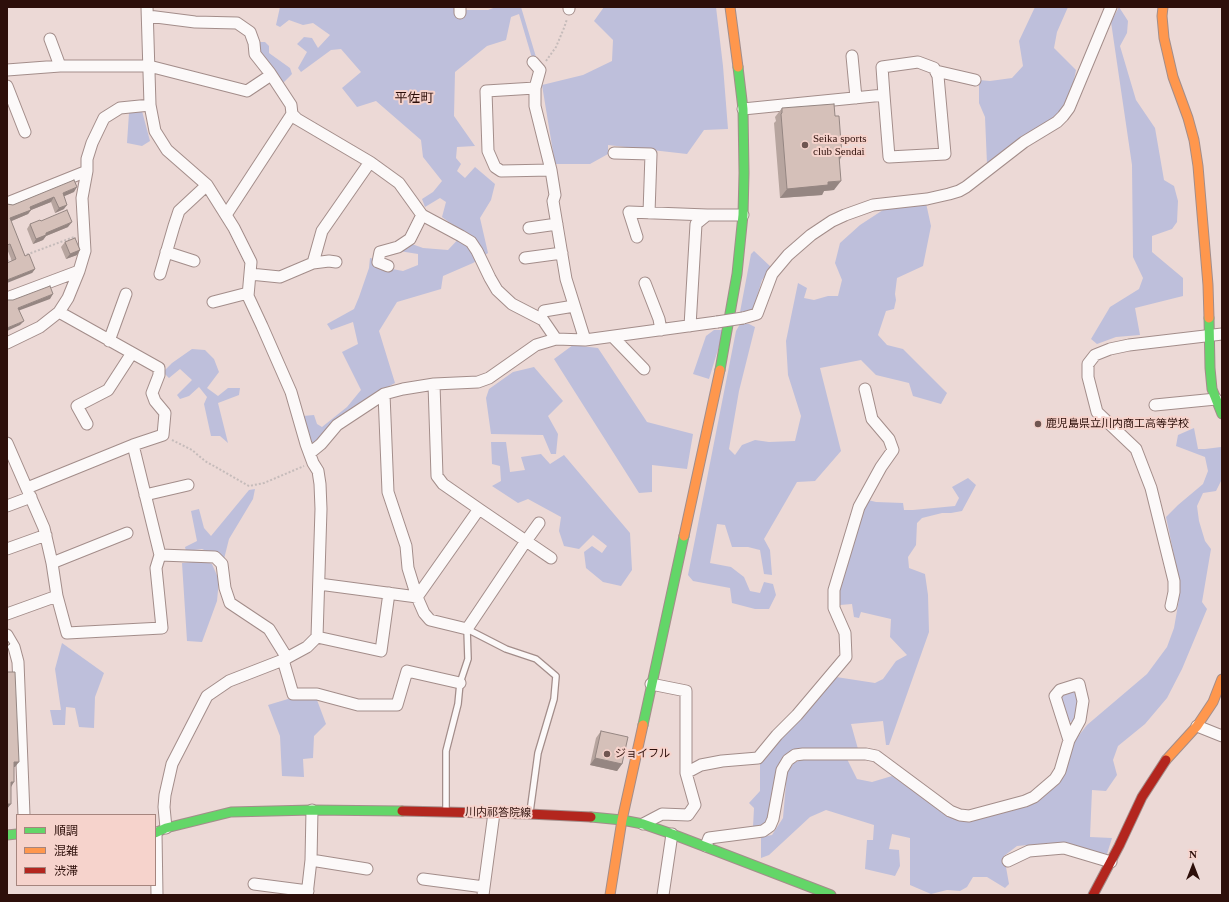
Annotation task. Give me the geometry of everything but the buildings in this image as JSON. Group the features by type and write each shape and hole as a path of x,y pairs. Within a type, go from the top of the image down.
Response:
{"street":[{"path":"610,895 622,820 724,353 737,274 743,215 743,109 730,7"},
{"path":"312,458 321,444 337,425 384,394 434,384 478,382 489,378 536,345 556,339 586,340 613,337 743,318 757,314 772,274 788,255 811,235 845,215 873,205 928,199 959,191 1024,142 1057,122 1069,108 1111,7"},
{"path":"1163,7 1162,16 1164,38 1174,77 1194,140 1198,166 1208,285 1212,390 1222,414"},
{"path":"166,828 164,795 172,764 206,696 229,681 285,659 307,647 317,637 320,584 321,509 318,470 306,444 291,392 248,296 251,262 234,228 207,185 167,150 155,131 150,104 147,11 196,22 237,23 250,32 254,43 255,54 291,105 292,114 297,119 370,162 399,183 422,215 471,242 497,290 512,304 543,320 556,339"},
{"path":"50,39 60,66"},
{"path":"852,56 856,98"},
{"path":"918,62 934,68 938,76 945,154 889,157 884,95 882,67 918,62"},
{"path":"7,70 60,66 149,66 247,91 271,75"},
{"path":"537,66 534,88 535,106 551,170 555,195 553,201 566,279 586,340"},
{"path":"936,71 975,80"},
{"path":"7,86 25,132"},
{"path":"534,88 486,91 488,151 495,167 501,171 551,170"},
{"path":"743,109 884,95"},
{"path":"7,343 40,326 59,312 68,298 85,252 82,198 87,171 87,159 92,143 104,118 120,108 150,104"},
{"path":"226,215 292,114"},
{"path":"614,153 651,154 649,213"},
{"path":"313,263 322,231 370,162"},
{"path":"7,202 87,171"},
{"path":"160,274 179,211 207,185"},
{"path":"637,237 629,212 743,215"},
{"path":"388,266 378,262 380,252 398,247 410,238 422,215"},
{"path":"690,326 696,224 707,215"},
{"path":"529,228 557,224"},
{"path":"166,252 194,261"},
{"path":"525,258 562,253"},
{"path":"250,274 280,277 313,263 329,261 336,262"},
{"path":"7,298 79,271"},
{"path":"645,283 661,330"},
{"path":"213,302 248,292"},
{"path":"109,341 126,294"},
{"path":"544,311 574,306"},
{"path":"7,506 29,493 133,445 163,435 165,413 155,401 152,393 159,375 159,368 59,312"},
{"path":"1170,606 1174,592 1174,581 1151,488 1136,450 1097,412 1088,377 1088,364 1095,355 1110,349 1129,345 1222,334"},
{"path":"613,337 644,369"},
{"path":"88,424 77,406 108,390 132,353"},
{"path":"434,384 437,476 443,484 551,558"},
{"path":"686,773 701,765 722,761 758,758 846,657 845,633 834,608 834,590 859,507 881,467 893,450 889,440 872,420 865,389"},
{"path":"384,394 388,492 406,546 408,568 416,597 424,613 430,620 467,629 539,523"},
{"path":"1155,405 1216,399"},
{"path":"7,443 46,535 57,596 67,633 162,628 156,568 160,554 133,445"},
{"path":"145,495 188,485"},
{"path":"416,597 479,509"},
{"path":"52,563 127,533"},
{"path":"7,549 46,535"},
{"path":"160,554 215,557 222,564 225,588 230,603 268,629 285,659 293,694 317,694 358,705 397,705 407,671 460,683"},
{"path":"320,584 416,597"},
{"path":"317,637 381,651 389,593"},
{"path":"7,614 57,596"},
{"path":"7,635 14,647 19,670 24,814"},
{"path":"1093,895 1111,862 1142,797 1168,757 1197,726 1213,702 1222,679"},
{"path":"643,824 662,814 688,815 695,805 686,773 686,691 651,684"},
{"path":"1197,726 1222,736"},
{"path":"706,846 709,838 763,831 770,826 773,820 782,770 788,760 795,755 866,754 876,756 950,811 960,815 969,816 1025,801 1034,797 1055,779 1060,771 1069,740"},
{"path":"254,884 308,893 311,860 312,810"},
{"name":"川内祁答院線","path":"156,833 166,828 231,812 312,810 446,812 578,816 622,820 643,824 706,846 808,891 831,895"},
{"path":"423,879 484,891 494,813"},
{"path":"663,895 672,834"},
{"path":"1008,861 1029,851 1064,848 1111,862"},
{"path":"311,860 367,869"},
{"path":"156,864 157,895"}],"lane":[{"path":"446,812 446,751 458,704 460,683 468,659 467,629 506,648 536,659 556,676 554,699 538,753 529,814"}],"path":[{"path":"537,66 556,47 564,28 569,8"},
{"path":"21,256 84,233"},
{"path":"7,261 14,259"},
{"path":"163,435 192,450 205,461 249,486 264,483 312,458"}],"shaded area":[{"path":"280,7 455,7 456,10 488,10 496,7 521,7 536,57 532,58 519,14 511,17 506,40 487,46 455,72 454,116 475,146 457,147 456,158 461,164 457,171 465,178 475,167 495,184 491,200 480,218 488,253 473,263 443,276 441,289 397,302 379,331 395,383 372,395 335,422 311,446 303,416 314,415 317,424 322,427 347,407 361,390 342,352 358,344 353,322 331,330 327,324 354,309 369,268 370,258 375,259 376,266 403,271 418,265 418,254 399,251 409,243 423,248 448,250 464,233 442,217 446,202 440,198 425,207 422,199 433,192 442,181 423,157 421,140 376,101 357,107 342,88 361,72 341,49 331,50 301,72 298,68 307,52 297,44 304,37 312,38 318,48 330,35 313,23 303,25 289,20 280,27 276,25"},
{"path":"604,7 716,7 728,129 704,130 687,154 608,145 608,154 590,164 555,164 542,85 583,75 612,61 613,40 594,21"},
{"path":"1035,7 1068,7 1057,32 1054,48 1076,70 1071,95 1061,112 987,164 985,117 979,103 979,80 990,81 1012,78 1023,66 1019,41"},
{"path":"1119,7 1128,21 1127,33 1120,46 1136,100 1155,128 1164,180 1174,186 1178,201 1177,222 1172,229 1152,236 1152,252 1183,278 1183,296 1135,308 1140,335 1116,337 1097,344 1091,339 1110,307 1139,289 1143,278 1133,257 1132,165 1111,22"},
{"path":"259,42 265,42 269,46 269,53 290,68 292,74 282,84 259,53"},
{"path":"142,111 150,141 142,146 127,143 129,113"},
{"path":"926,203 931,226 923,266 897,278 894,309 886,311 878,335 887,345 903,349 947,393 941,404 913,396 909,383 876,375 861,360 820,368 841,451 815,481 797,482 764,539 770,550 772,575 764,574 760,550 748,547 732,547 725,525 717,524 710,563 731,567 744,577 750,591 760,593 764,582 773,584 776,595 769,609 755,609 732,603 730,588 693,581 688,575 736,331 740,324 749,324 755,327 739,391 729,449 735,455 742,445 755,440 769,442 795,441 801,416 788,375 786,341 798,283 807,288 804,298 814,300 828,296 838,296 842,280 835,263 840,243 860,225 883,210"},
{"path":"754,251 772,268 762,280 753,310 740,312 751,254"},
{"path":"714,330 724,330 709,379 693,374 706,336"},
{"path":"573,345 598,348 647,422 693,434 687,469 652,465 652,492 639,493 554,359"},
{"path":"192,349 205,350 214,359 219,372 207,388 218,396 228,388 240,388 239,395 218,403 228,443 220,436 211,436 204,404 207,397 199,387 189,396 180,399 177,395 192,380 180,369 169,378 163,372 172,363"},
{"path":"534,367 563,401 548,416 558,434 556,454 551,454 543,435 491,434 486,398 489,389 513,372"},
{"path":"1194,428 1198,449 1221,447 1222,450 1222,479 1216,491 1203,493 1197,506 1199,521 1205,541 1211,549 1202,602 1207,609 1182,669 1167,698 1145,724 1118,746 1113,760 1117,775 1106,791 1092,790 1090,837 1112,838 1107,854 1084,851 1064,844 1017,846 1004,856 1009,884 1005,888 987,877 973,877 967,887 960,891 947,890 931,894 910,885 910,838 892,834 889,849 899,850 900,866 895,876 865,869 867,840 873,840 874,825 826,810 810,817 769,855 761,858 761,837 772,835 783,818 787,772 794,763 803,759 847,759 857,779 872,782 892,776 949,816 1028,805 1047,794 1063,776 1073,743 1087,725 1147,674 1167,647 1174,628 1179,599 1179,580 1166,517 1203,484 1208,471 1205,457 1176,446 1178,435"},
{"path":"491,442 506,442 510,472 525,470 521,457 541,454 550,464 564,455 630,533 632,570 621,586 603,582 586,568 584,552 592,546 602,553 607,546 593,535 579,549 564,546 559,531 561,517 528,499 518,503 492,486 501,481 500,466 492,464"},
{"path":"968,478 976,485 962,511 942,513 922,518 917,523 916,545 908,557 909,568 925,574 928,595 929,632 889,745 886,745 883,721 851,724 858,749 804,748 793,751 771,801 767,822 761,827 753,827 754,808 749,803 760,791 760,764 780,737 836,677 875,683 883,679 896,661 907,655 890,637 891,619 861,612 859,618 854,617 852,604 840,605 839,594 843,577 861,513 868,500 876,502 903,503 904,510 955,506 959,498 952,487"},
{"path":"255,489 253,499 229,539 224,559 202,549 186,551 185,547 197,541 191,511 199,509 204,528 211,536 249,490"},
{"path":"204,561 212,564 219,580 217,601 202,642 187,641 182,563"},
{"path":"62,643 104,673 95,697 94,728 79,727 75,708 66,707 65,725 53,725 50,710 61,710 55,669"},
{"path":"1074,691 1077,698 1077,715 1072,722 1068,721 1061,698 1062,693"},
{"path":"288,699 317,700 326,724 314,736 313,758 303,759 304,777 282,776 280,736 268,705"}],"traffic: fast":[{"path":"720,370 737,274 743,215 743,109 738,67"},
{"path":"1209,318 1212,389 1222,414"},
{"path":"643,725 684,536"},
{"path":"156,833 166,828 231,812 312,810 402,811"},
{"path":"591,817 643,824 831,895"},
{"path":"7,835 16,834"}],"traffic: slow":[{"path":"730,7 738,67"},
{"path":"1163,7 1162,16 1164,38 1173,77 1188,118 1194,140 1198,166 1208,285 1209,318"},
{"path":"684,536 720,370"},
{"path":"1166,760 1197,726 1213,702 1222,679"},
{"path":"610,895 622,820 643,725"}],"traffic: jam":[{"path":"1093,895 1119,846 1142,797 1166,760"},
{"path":"402,811 591,817"}],"place":[{"name":"Seika sports club Sendai","path":"805,145"},
{"name":"鹿児島県立川内商工高等学校","path":"1038,424"},
{"name":"ジョイフル","path":"607,754"}],"district":[{"name":"平佐町","path":"414,99"}]}
